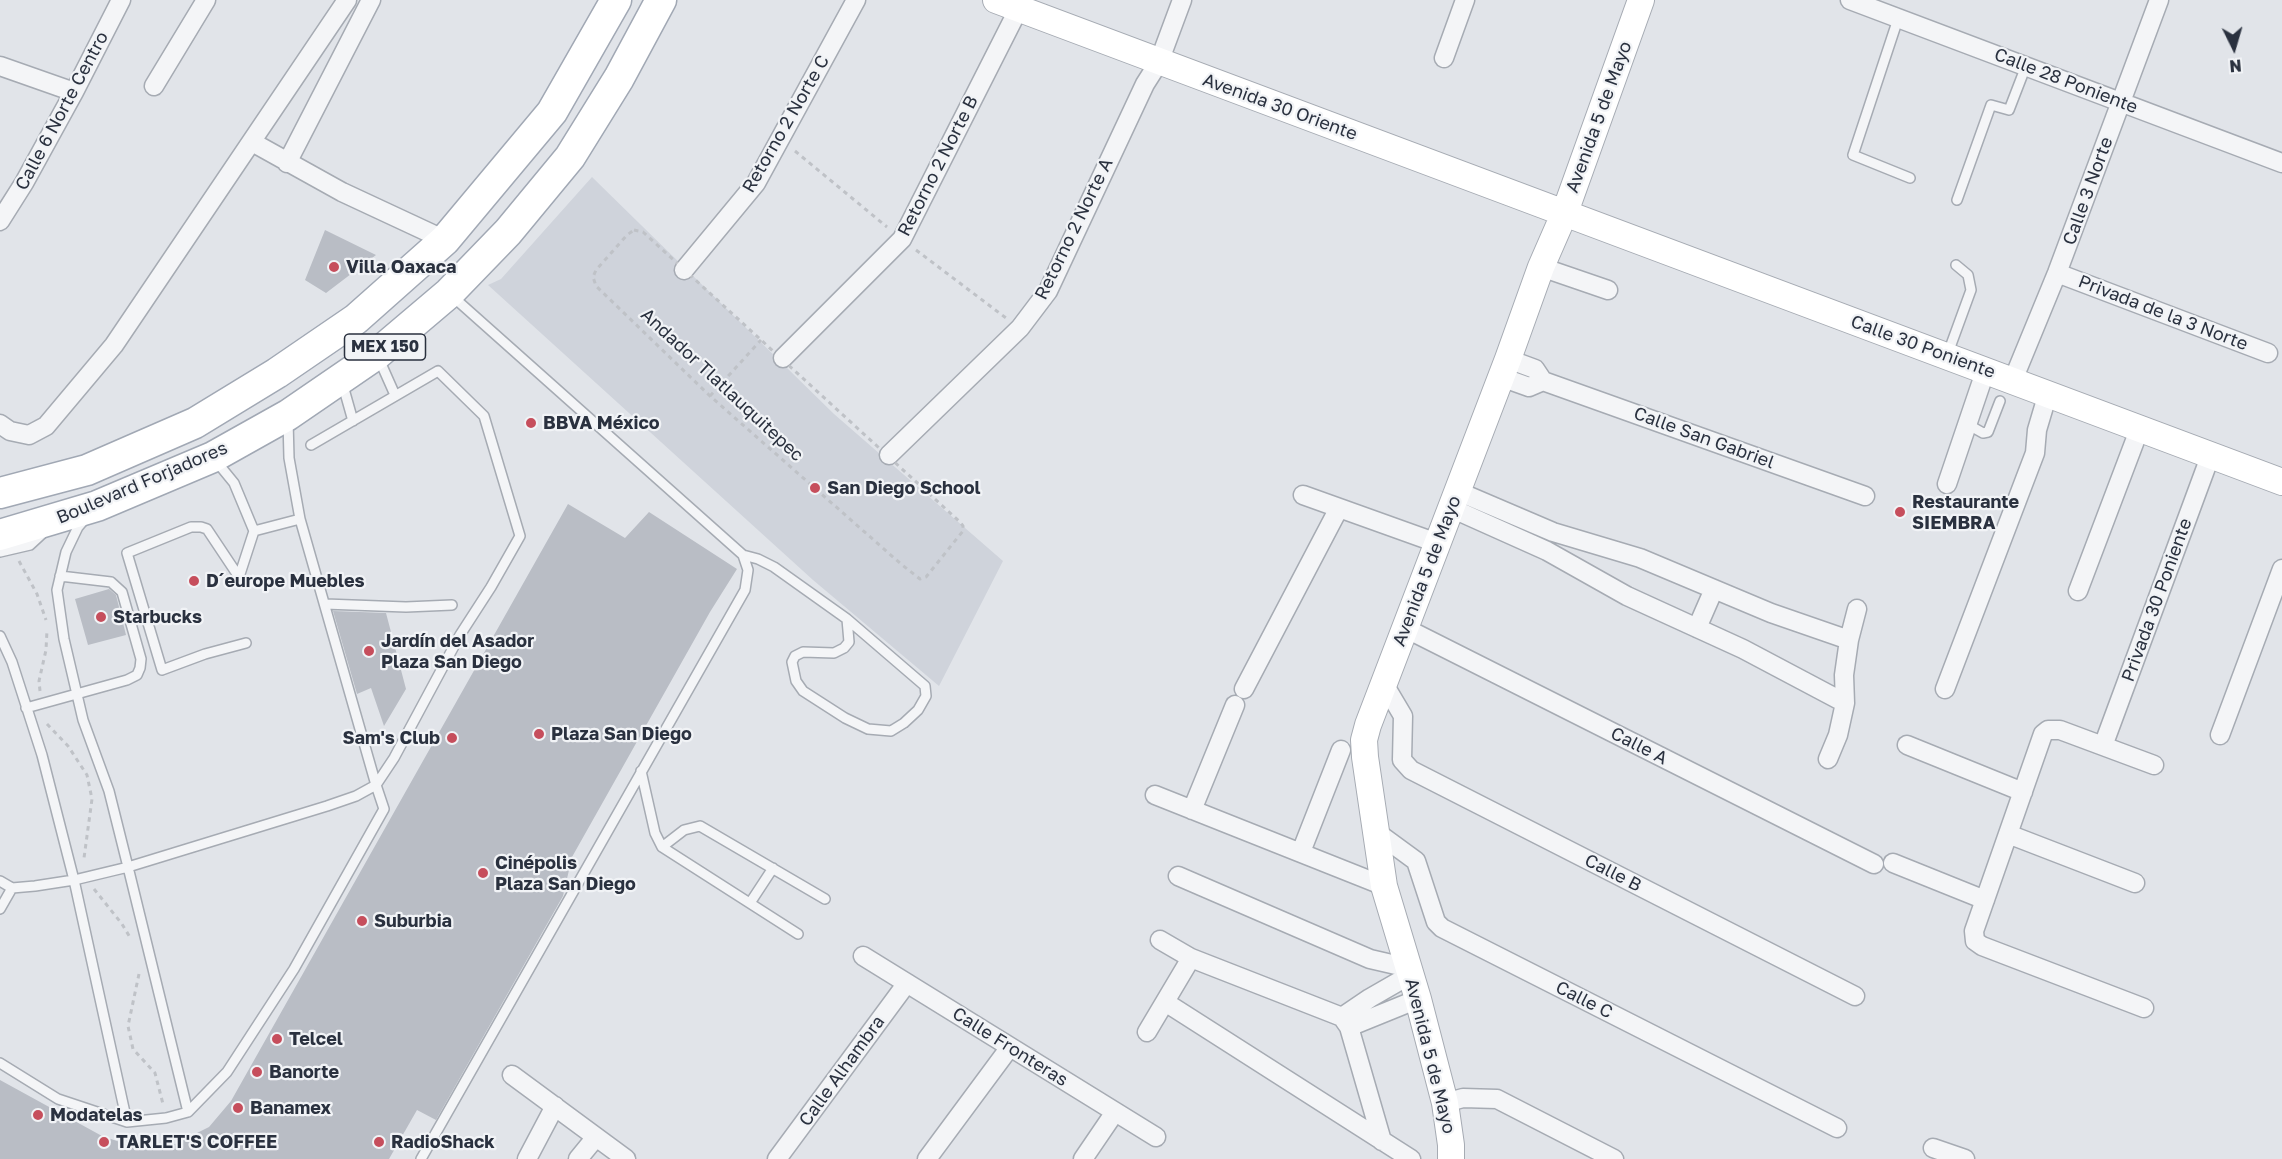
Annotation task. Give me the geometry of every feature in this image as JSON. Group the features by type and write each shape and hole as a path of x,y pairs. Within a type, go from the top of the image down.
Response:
{"main road":[{"name":"Boulevard Forjadores","path":"0,493 87,470 195,423 277,373 356,319 445,240 552,112 616,0"},
{"name":"Boulevard Forjadores","path":"6,542 213,457 288,415 377,354 449,293 508,232 570,157 619,78 661,0"}],"street":[{"name":"Calle 6 Norte Centro","path":"0,221 24,183 74,92 121,0"},
{"path":"154,86 206,0"},
{"path":"0,424 10,431 29,435 46,426 114,345 347,0"},
{"path":"287,163 371,0"},
{"name":"Retorno 2 Norte C","path":"684,270 756,183 856,0"},
{"name":"Retorno 2 Norte A","path":"889,455 1020,328 1048,291 1145,84 1159,62 1182,0"},
{"path":"1444,58 1465,0"},
{"name":"Avenida 5 de Mayo","path":"1451,1159 1452,1145 1445,1103 1418,999 1384,886 1364,740 1541,267 1565,212 1641,0"},
{"name":"Calle 28 Poniente","path":"1850,0 2282,163"},
{"name":"Calle 3 Norte","path":"2006,391 2057,273 2159,0"},
{"name":"Avenida 30 Oriente","path":"1007,4 1565,212"},
{"name":"Retorno 2 Norte B","path":"783,358 902,239 1007,4"},
{"path":"324,34 346,48"},
{"path":"0,66 74,92"},
{"path":"252,142 342,192 445,240"},
{"name":"Calle 30 Poniente","path":"1565,212 1986,369 2006,391 2048,393 2282,482"},
{"path":"1541,267 1608,290"},
{"name":"Privada de la 3 Norte","path":"2057,273 2268,352"},
{"name":"Calle San Gabriel","path":"1504,368 1535,369 1544,381 1865,496"},
{"path":"1947,484 1986,369"},
{"path":"1945,690 2035,453 2037,430 2048,393"},
{"path":"2078,591 2136,438 2144,429"},
{"name":"Privada 30 Poniente","path":"2103,746 2211,454"},
{"path":"1303,495 1437,543"},
{"path":"1454,500 1640,558 1771,613 1849,640"},
{"path":"1454,500 1627,596 1743,650 1845,703"},
{"path":"1192,810 1239,698 1339,508"},
{"path":"2220,735 2282,570"},
{"path":"1697,628 1714,589"},
{"path":"1828,759 1838,735 1845,703 1844,675 1849,640 1857,609"},
{"name":"Calle A","path":"1405,628 1874,864"},
{"name":"Calle B","path":"1384,684 1403,716 1402,760 1411,770 1855,996"},
{"path":"2144,1008 1982,946 1975,941 1974,931 2043,734 2048,730 2060,730 2154,765"},
{"path":"1907,745 2023,792"},
{"path":"1300,852 1341,750"},
{"path":"1155,795 1384,886"},
{"name":"Calle C","path":"1375,831 1416,861 1436,922 1443,928 1837,1128"},
{"path":"2008,834 2135,883"},
{"path":"1893,863 1985,900"},
{"path":"1178,876 1371,959 1410,972"},
{"path":"1160,940 1191,958 1346,1022 1418,999"},
{"name":"Calle Fronteras","path":"863,956 1156,1137"},
{"path":"1147,1032 1191,958"},
{"path":"1346,1022 1370,998 1410,972"},
{"name":"Calle Alhambra","path":"777,1159 907,983"},
{"path":"1165,1002 1411,1159"},
{"path":"1346,1022 1382,1141"},
{"path":"927,1159 1010,1047"},
{"path":"512,1075 626,1159"},
{"path":"1445,1103 1463,1098 1497,1099 1603,1156"},
{"path":"527,1159 555,1106"},
{"path":"1083,1159 1115,1112"},
{"path":"578,1159 596,1137"},
{"path":"1933,1148 1965,1159"}],"lane":[{"path":"1898,18 1853,155 1910,178"},
{"path":"1957,200 1991,105 2009,110 2026,66"},
{"path":"1947,356 1971,290 1968,275 1956,266"},
{"path":"449,293 743,555 774,567 847,619 924,686 926,696 918,710 904,723 891,730 868,729 845,718 803,691 796,681 792,662 795,656 803,652 834,653 844,648 849,642 847,619"},
{"path":"377,354 395,395"},
{"path":"0,881 12,888 74,880 128,867 327,806 356,796 376,785 394,758 460,634 520,536 484,416 438,371 311,445"},
{"path":"341,380 353,421"},
{"path":"1967,424 1983,433 1988,432 2006,391"},
{"path":"0,1063 58,1099 127,1122 166,1118 188,1112 227,1072 294,969 384,809 300,519 289,458 288,415"},
{"path":"213,457 234,483 254,531 239,578 207,529 201,526 191,527 127,553 162,670 246,643"},
{"path":"97,506 78,527 66,552 60,576 57,590 64,639 83,720 109,791 188,1112"},
{"path":"254,531 300,519"},
{"path":"0,552 6,542"},
{"path":"421,1159 745,591 748,570 743,555"},
{"path":"26,708 127,680 137,675 141,659 122,592 111,582 60,576"},
{"path":"325,604 406,607 452,605"},
{"path":"2,640 42,756 74,880 127,1122"},
{"path":"641,771 655,832 662,847 798,934"},
{"path":"662,847 684,830 700,826 825,899"},
{"path":"750,903 773,868"},
{"path":"0,909 12,888"}],"path":[{"name":"Andador Tlatlauquitepec","path":"684,270 643,232 634,230 627,234 596,270 593,277 596,286 710,396 920,579 926,578 963,531 963,525 889,455"},
{"path":"684,270 889,455"},
{"path":"710,396 761,340"},
{"path":"6,542 38,594 47,624 46,650 39,681 47,724 68,746 87,775 92,800 84,858 87,881 122,924 135,948"},
{"path":"138,965 139,974 128,1026 134,1049 155,1073 166,1118"}],"shaded area":[{"name":"San Diego School","path":"592,177 834,414 1003,561 939,686 813,580 488,285 501,279"}],"building":[{"name":"Villa Oaxaca","path":"325,230 376,255 326,293 305,280"},
{"name":"Plaza San Diego","path":"568,504 625,538 649,512 737,569 710,612 572,857 563,896 436,1120 417,1110 389,1159 0,1159 0,1080 102,1136 135,1147 175,1144 209,1127 231,1101"},
{"name":"Starbucks","path":"109,589 116,595 126,635 88,645 75,599"},
{"name":"Jardín del Asador Plaza San Diego","path":"333,611 386,613 406,689 384,726 371,688 357,694"}],"place":[{"name":"Villa Oaxaca","path":"334,267"},
{"name":"BBVA México","path":"531,423"},
{"name":"San Diego School","path":"815,488"},
{"name":"Restaurante SIEMBRA","path":"1900,512"},
{"name":"D´europe Muebles","path":"194,581"},
{"name":"Starbucks","path":"101,617"},
{"name":"Jardín del Asador Plaza San Diego","path":"369,651"},
{"name":"Plaza San Diego","path":"539,734"},
{"name":"Sam's Club","path":"452,738"},
{"name":"Cinépolis Plaza San Diego","path":"483,873"},
{"name":"Suburbia","path":"362,921"},
{"name":"Telcel","path":"277,1039"},
{"name":"Banorte","path":"257,1072"},
{"name":"Banamex","path":"238,1108"},
{"name":"Modatelas","path":"38,1115"},
{"name":"TARLET'S COFFEE","path":"104,1142"},
{"name":"RadioShack","path":"379,1142"}]}
